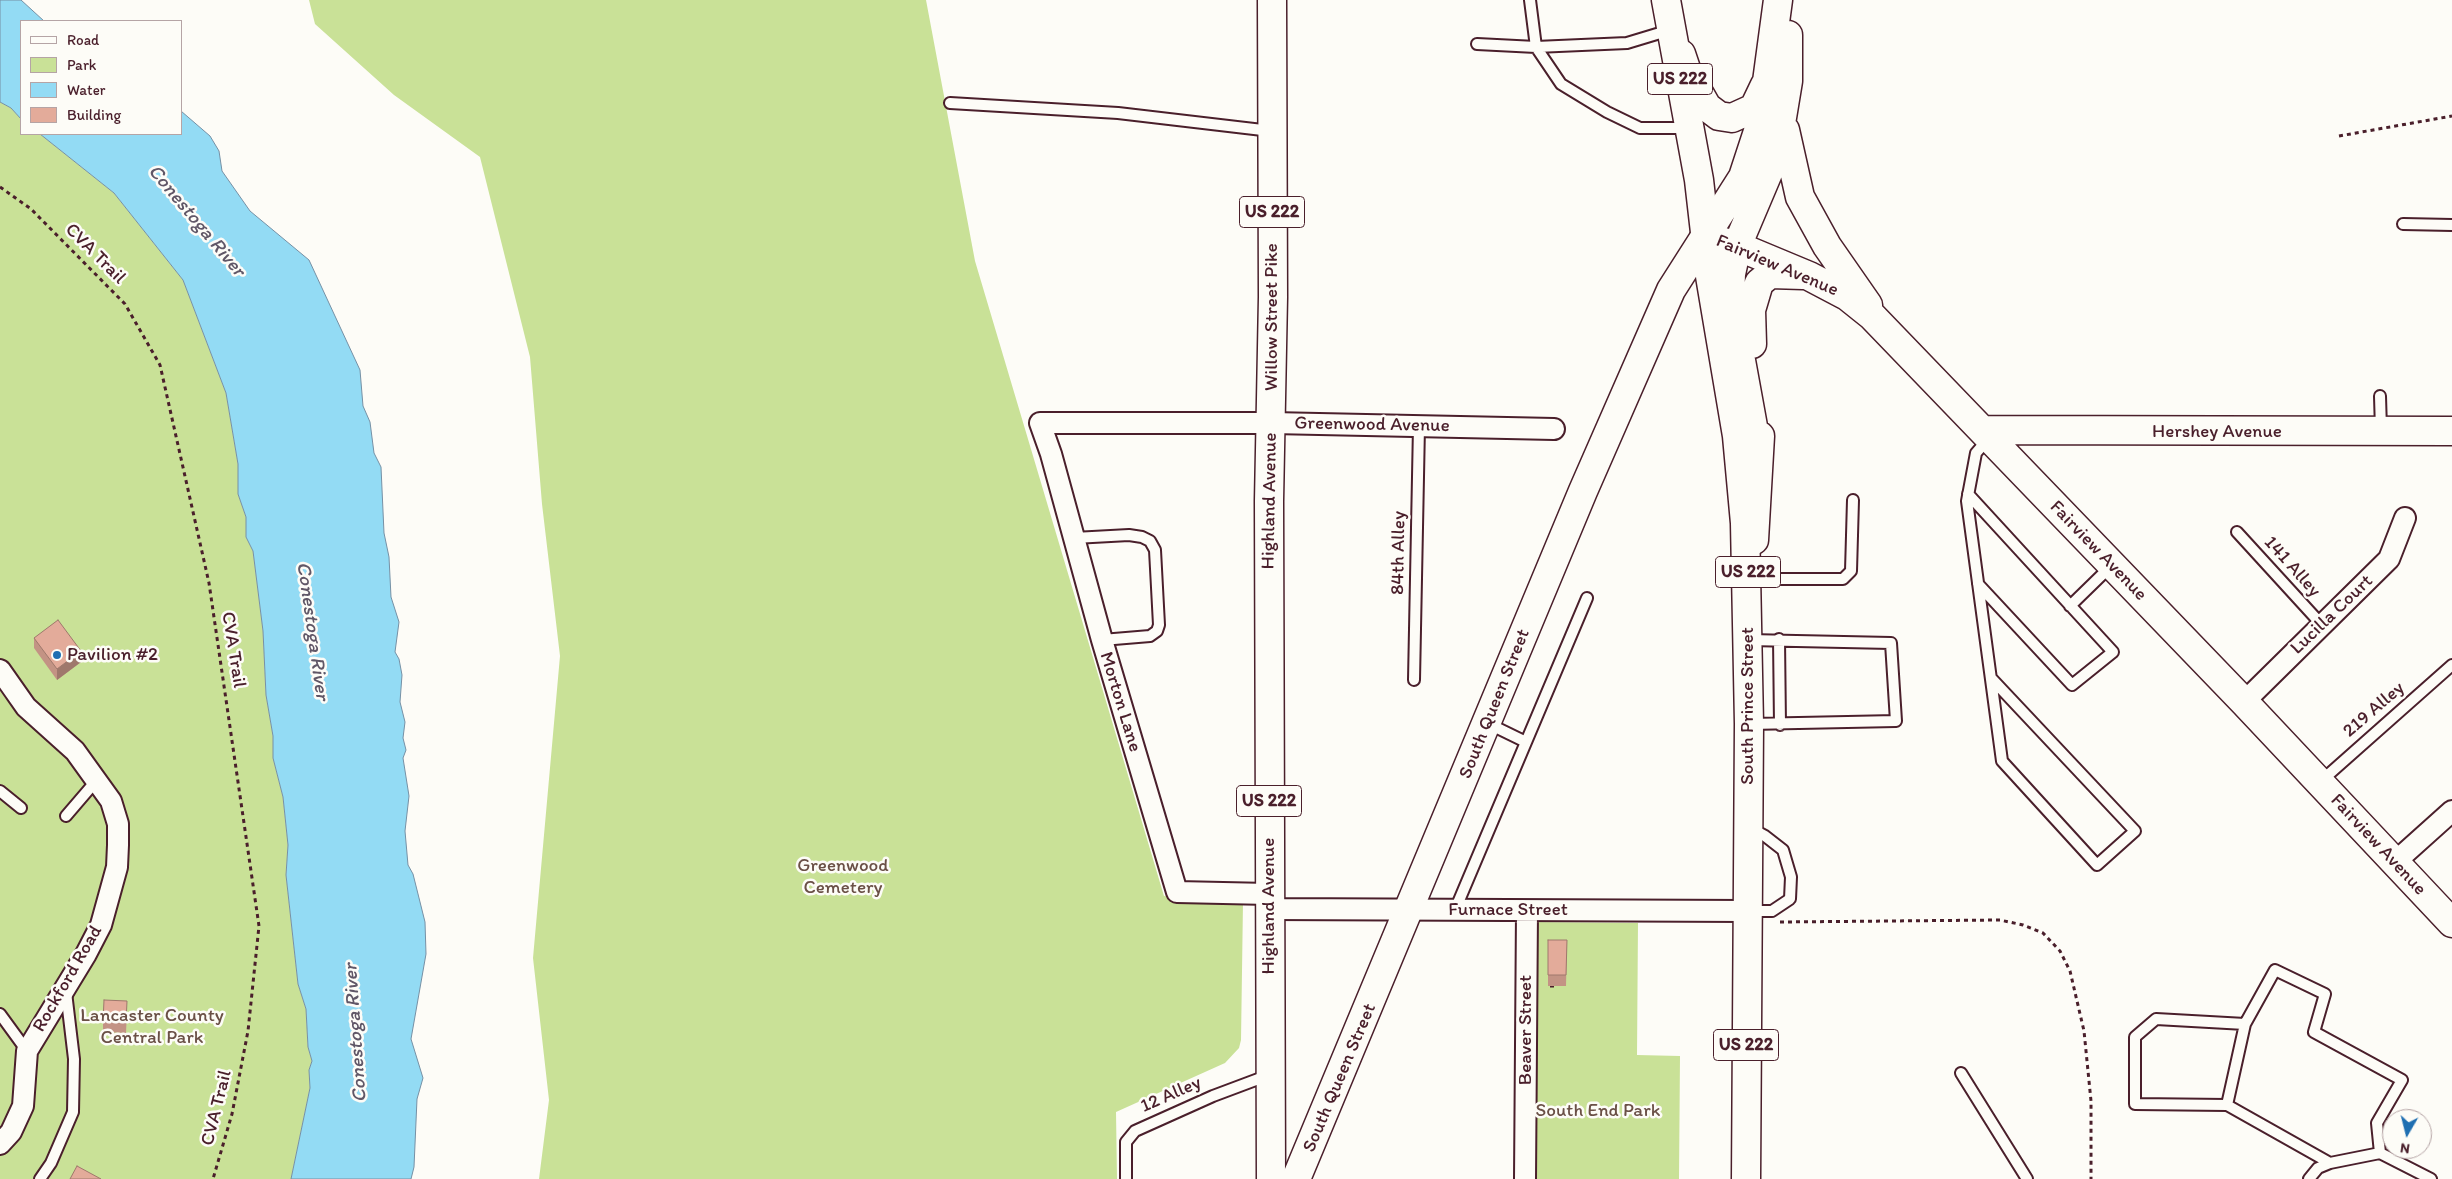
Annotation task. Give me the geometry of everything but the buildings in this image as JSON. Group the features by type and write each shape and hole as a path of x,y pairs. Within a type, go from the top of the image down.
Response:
{"main road":[{"name":"Willow Street Pike","path":"1272,0 1272,423"},
{"name":"US 222","path":"1666,0 1690,128 1705,236"},
{"name":"South Queen Street","path":"1296,1179 1410,910 1583,491 1671,290 1743,177 1762,119 1778,0"},
{"path":"1758,454 1730,300 1731,274 1738,246 1776,154 1788,81 1787,0"},
{"path":"1671,30 1695,86 1707,107 1718,116 1732,118 1754,108 1767,79"},
{"path":"1783,117 1800,197 1828,246 1885,329"},
{"name":"Fairview Avenue","path":"1705,236 1738,246 1809,276 1847,296 1885,329 2244,702 2452,923"},
{"name":"South Prince Street","path":"1705,236 1736,436 1746,523 1749,724 1746,1179"},
{"path":"1748,579 1756,528 1758,454 1762,412 1750,324 1754,296 1759,283 1770,274 1780,273 1809,276"},
{"name":"Highland Avenue","path":"1271,1179 1269,501 1272,423"},
{"name":"Hershey Avenue","path":"1986,434 2452,431"}],"street":[{"name":"Greenwood Avenue","path":"1040,423 1272,423 1554,429"},
{"name":"Morton Lane","path":"1040,423 1177,892 1270,901"},
{"name":"Lucilla Court","path":"2244,702 2389,559 2405,518"},
{"name":"Rockford Road","path":"0,670 26,707 75,751 111,801 118,824 117,867 101,925 86,954 27,1051 23,1106 11,1132 0,1144"},
{"path":"2394,863 2452,812"},
{"name":"Furnace Street","path":"1270,901 1410,910 1747,911"},
{"name":"Beaver Street","path":"1525,1179 1527,910"}],"lane":[{"path":"1530,0 1536,47 1561,84 1607,112 1640,128 1690,128"},
{"path":"1477,44 1536,47 1628,42 1671,30"},
{"path":"950,103 1126,114 1272,131"},
{"path":"2403,224 2452,225"},
{"path":"2380,396 2381,431"},
{"name":"84th Alley","path":"1414,680 1419,426"},
{"path":"1986,434 1976,453 1967,501 2002,761 2097,865 2135,831 1991,678"},
{"path":"1968,494 2113,652 2072,685 1978,584"},
{"path":"1748,579 1843,579 1851,571 1853,500"},
{"name":"141 Alley","path":"2237,532 2322,626"},
{"path":"1074,538 1129,535 1142,537 1150,541 1156,550 1159,625 1157,631 1150,636 1102,640"},
{"path":"2070,606 2112,565"},
{"path":"1455,910 1587,598"},
{"path":"1779,639 1780,724"},
{"path":"1748,640 1779,639 1891,643 1896,721 1749,724"},
{"name":"219 Alley","path":"2319,782 2452,664"},
{"path":"1487,723 1526,742"},
{"path":"66,816 96,781"},
{"path":"0,790 21,808"},
{"path":"1747,826 1765,836 1782,850 1791,877 1790,899 1772,911 1747,911"},
{"path":"2227,1105 2245,1024 2275,970 2325,994 2314,1032 2402,1080 2377,1123 2380,1153"},
{"path":"40,1179 51,1163 74,1112 74,1059 65,986"},
{"path":"0,1014 27,1051"},
{"path":"2245,1024 2156,1019 2135,1037 2135,1104 2227,1105 2330,1163"},
{"path":"1961,1073 2027,1179"},
{"name":"12 Alley","path":"1126,1179 1126,1142 1135,1131 1213,1096 1270,1074"},
{"path":"2309,1179 2318,1168 2330,1163 2380,1153 2431,1179"}],"path":[{"path":"2338,136 2452,116"},
{"name":"CVA Trail","path":"0,186 31,209 125,304 160,365 209,583 259,926 248,1031 232,1114 213,1179"},
{"path":"1747,911 1781,923 2000,920 2023,925 2043,933 2060,951 2070,971 2084,1030 2091,1101 2091,1179"}],"green space":[{"name":"Greenwood Cemetery","path":"309,0 926,0 975,261 1164,896 1243,902 1241,1040 1239,1048 1225,1063 1116,1112 1117,1179 539,1179 549,1100 533,958 560,656 542,504 530,357 480,157 394,95 315,24"},
{"name":"Lancaster County Central Park","path":"0,102 11,108 20,118 20,135 41,135 114,193 183,280 226,393 238,464 238,494 246,517 246,537 253,551 263,631 266,695 273,736 273,758 283,797 288,845 286,875 298,984 306,1009 308,1047 312,1061 309,1070 310,1088 291,1179 0,1179"},
{"name":"South End Park","path":"1532,922 1638,923 1637,1055 1680,1056 1679,1179 1530,1179"}],"water":[{"path":"0,0 21,0 43,20 20,20 20,118 11,108 0,102"},
{"name":"Conestoga River","path":"182,112 210,136 219,151 222,171 250,211 309,260 360,370 363,406 370,422 374,453 381,467 384,533 389,557 391,597 399,622 395,652 399,659 402,675 400,702 405,722 403,738 406,750 403,758 409,796 405,831 408,865 413,874 425,922 426,954 411,1039 423,1078 417,1099 414,1167 411,1179 291,1179 310,1088 309,1070 312,1061 308,1047 306,1009 298,984 286,875 288,845 283,797 273,758 273,736 266,695 263,631 253,551 246,537 246,517 238,494 238,464 226,393 183,280 114,193 41,135 182,135"}],"place":[{"name":"Pavilion #2","path":"57,655"}]}
